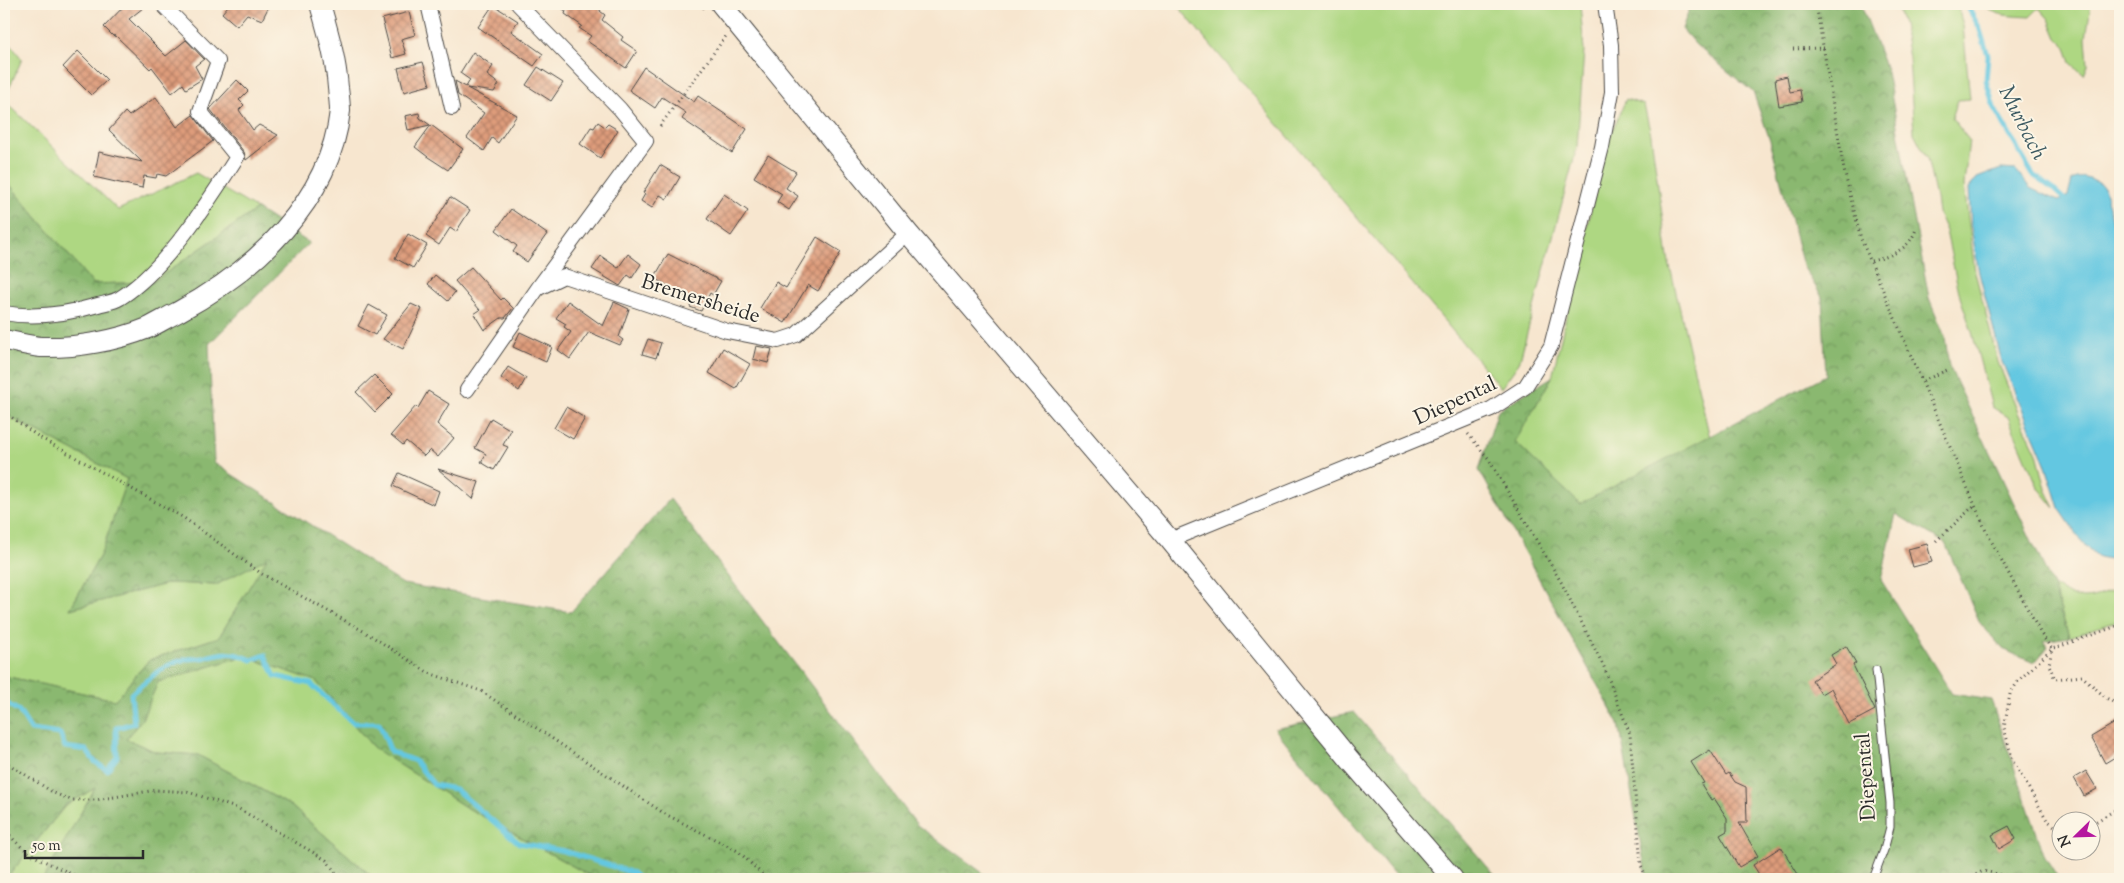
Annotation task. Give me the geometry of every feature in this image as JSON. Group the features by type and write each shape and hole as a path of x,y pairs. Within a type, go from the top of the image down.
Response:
{"main road":[{"path":"4,340 40,347 82,344 108,340 148,328 205,297 255,259 294,219 314,188 331,153 340,110 336,60 320,4"},
{"path":"721,4 908,233 1170,540 1344,753 1452,879"}],"street":[{"path":"4,313 22,316 67,314 119,299 152,271 183,235 237,157 200,111 218,61 162,4"},
{"path":"428,4 452,108"},
{"path":"467,390 538,288 646,141 614,102 518,4"},
{"name":"Diepental","path":"1170,540 1491,409 1525,387 1551,346 1602,147 1612,92 1611,45 1605,4"},
{"name":"Bremersheide","path":"538,288 564,276 727,331 778,341 796,335 908,233"}],"lane":[{"name":"Diepental","path":"1873,879 1884,850 1890,819 1876,670"}],"path":[{"path":"1816,4 1844,170 1861,239 1986,531 2041,634 2052,649 2049,665 2056,679 2082,676 2106,698 2120,706"},
{"path":"660,126 728,34"},
{"path":"1793,49 1824,48"},
{"path":"1871,260 1882,258 1901,250 1911,242 1916,229"},
{"path":"1923,381 1949,369"},
{"path":"4,412 39,437 184,518 262,574 365,632 429,673 482,691 665,814 738,851 767,879"},
{"path":"1459,422 1488,458 1561,582 1604,667 1630,734 1641,864 1646,879"},
{"path":"1936,541 1975,505"},
{"path":"2052,824 2047,820 2013,761 2004,728 2010,694 2019,680 2052,649 2120,625"},
{"path":"4,761 54,793 71,800 96,800 156,790 188,792 239,809 326,860 341,879"},
{"path":"2102,818 2120,807"},
{"path":"4,827 10,836 33,857 81,879"},
{"path":"1967,879 1983,871 2023,879"}],"green space":[{"path":"1176,4 1580,4 1584,51 1577,147 1519,363 1501,388"},
{"path":"1691,4 1861,4 1887,72 1929,298 1945,337 1949,366 2053,586 2069,637 2043,641 2048,647 2034,663 2003,649 1980,623 1945,543 1896,514 1881,580 1952,694 1991,700 2045,857 2059,879 1647,879 1619,724 1479,470 1498,410 1552,377 1515,442 1580,504 1826,375 1822,297 1803,266 1770,140 1753,92 1696,45 1682,29"},
{"path":"1896,4 1957,4 1963,25 1970,99 1958,100 1952,118 1969,140 1964,185 1975,272 1998,362 2019,415 2037,453 2046,489 2055,508 2038,487 2008,417 1992,407 1972,332 1960,297 1946,231 1938,213 1927,158 1914,133 1909,58 1903,24"},
{"path":"1984,4 2091,4 2086,38 2088,65 2084,75 2071,63 2066,47 2057,38 2049,19 2039,8 2030,17 1999,14"},
{"path":"4,36 22,59 4,100"},
{"path":"1626,99 1644,105 1651,135 1668,258 1710,438 1580,505 1515,442 1552,377 1606,145"},
{"path":"4,100 118,210 196,173 257,209 153,282 93,284 4,178"},
{"path":"4,178 93,284 153,282 257,209 309,243 209,344 214,463 403,584 571,612 670,499 917,825 991,879 596,879 464,806 374,748 316,681 244,656 158,682 142,719 126,739 156,752 198,755 291,806 375,879 43,879 95,788 65,806 6,879 4,879 4,676 115,700 149,660 219,637 267,558 216,585 170,583 70,609 101,554 127,479 4,414"},
{"path":"4,414 127,479 101,554 70,609 170,583 216,585 268,557 219,637 149,660 115,700 4,676 4,469 9,470 4,451"},
{"path":"2053,586 2071,596 2079,598 2093,597 2120,588 2120,620 2069,637"},
{"path":"244,656 316,681 374,748 464,806 596,879 375,879 291,806 198,755 156,752 126,739 142,719 158,682"},
{"path":"1354,712 1498,879 1398,879 1275,729"},
{"path":"96,787 43,879 6,879 65,806"}],"water":[{"path":"2001,169 2016,170 2030,188 2058,201 2068,196 2072,180 2076,178 2088,179 2104,187 2120,250 2120,561 2099,557 2085,546 2059,508 2045,463 2002,362 1979,273 1971,227 1969,188 1977,178"}],"building":[{"path":"126,4 148,4 129,19 166,56 186,40 204,59 195,66 202,79 186,89 183,84 172,93 152,67 150,69 115,35 114,37 104,27"},
{"path":"223,4 270,4 262,20 247,14 237,26 222,13 228,6"},
{"path":"555,4 595,4 601,8 600,11 605,15 602,20 623,37 621,40 637,51 626,68 587,41 591,36 579,28 582,26 565,14 566,11"},
{"path":"493,5 518,21 511,31 543,54 534,66 478,27"},
{"path":"409,12 415,35 401,39 406,54 392,58 382,19"},
{"path":"78,51 107,80 91,95 63,67"},
{"path":"473,52 493,66 487,75 499,84 494,92 467,88 517,115 498,143 492,138 484,151 467,138 484,113 458,95 455,81 466,87 470,80 460,73"},
{"path":"423,62 430,85 404,92 398,68"},
{"path":"538,67 563,83 551,101 526,85"},
{"path":"644,67 694,102 698,96 747,129 732,153 682,119 686,113 662,97 655,108 629,90"},
{"path":"1787,76 1790,92 1800,90 1802,102 1779,106 1775,79"},
{"path":"237,80 248,91 239,100 244,105 239,110 253,130 259,125 278,135 246,160 244,152 210,109"},
{"path":"156,97 177,127 193,115 213,141 166,176 157,174 156,178 144,176 142,188 94,177 99,152 142,162 109,130 125,112 129,116"},
{"path":"419,113 420,118 430,125 408,130 405,116"},
{"path":"598,122 605,127 608,124 618,130 600,158 580,144 591,127 594,128"},
{"path":"431,125 463,149 448,170 415,147"},
{"path":"768,155 796,172 786,188 798,196 789,210 777,202 782,194 754,177"},
{"path":"660,165 680,177 667,199 660,195 652,208 641,201 645,194 643,193"},
{"path":"724,194 748,211 731,236 707,219"},
{"path":"450,197 470,210 456,232 450,228 439,245 426,236"},
{"path":"511,209 547,234 527,262 513,252 517,246 496,230"},
{"path":"408,234 427,245 413,268 395,258"},
{"path":"817,237 841,252 818,291 808,285 785,323 760,308 776,282 786,288"},
{"path":"628,254 641,264 632,278 628,275 620,286 592,269 601,256 618,268"},
{"path":"668,254 721,281 713,295 710,293 701,311 690,307 692,301 654,278"},
{"path":"471,267 501,300 503,298 513,308 505,318 501,318 484,330 474,314 480,310 455,281"},
{"path":"435,275 455,292 448,301 428,284"},
{"path":"568,301 603,326 614,302 629,309 619,337 623,340 620,345 589,332 570,359 558,350 571,332 564,327 566,324 556,318"},
{"path":"411,304 422,309 403,349 383,339"},
{"path":"369,305 387,315 375,335 358,326"},
{"path":"520,332 552,347 546,362 513,347"},
{"path":"648,339 661,343 656,358 642,354"},
{"path":"756,346 772,349 768,363 753,359"},
{"path":"723,348 750,364 736,389 709,373"},
{"path":"508,367 526,378 519,391 501,378"},
{"path":"374,375 393,394 375,412 356,392"},
{"path":"428,391 449,404 437,424 454,438 438,457 430,450 424,456 406,441 403,445 391,435 416,406 418,408"},
{"path":"566,407 585,418 573,439 554,428"},
{"path":"491,418 511,430 503,445 508,447 494,470 481,462 486,454 475,448"},
{"path":"438,469 479,482 473,499"},
{"path":"399,473 439,491 434,505 393,486"},
{"path":"1927,544 1932,562 1913,567 1908,549"},
{"path":"1846,646 1856,663 1853,665 1875,710 1849,724 1831,688 1821,694 1812,680 1836,664 1831,655"},
{"path":"2120,720 2120,754 2105,763 2091,737"},
{"path":"1710,750 1726,775 1729,773 1735,782 1746,787 1747,823 1739,823 1758,856 1739,867 1720,835 1727,831 1727,818 1714,798 1711,800 1701,784 1704,783 1691,762"},
{"path":"2086,771 2097,789 2084,796 2074,778"},
{"path":"2009,826 2016,839 1999,849 1992,835"},
{"path":"1781,847 1801,879 1762,879 1753,865"}],"waterway":[{"name":"Murbach","path":"1966,4 1979,27 1988,55 1986,80 1994,108 2033,175 2067,202"},
{"path":"4,702 19,711 31,730 60,734 65,747 86,750 95,762 107,770 117,757 116,728 134,723 131,694 155,674 169,665 186,659 228,653 252,660 265,655 275,676 311,684 353,723 379,723 391,752 415,761 434,785 455,789 519,843 564,851 633,873 639,879"}]}
